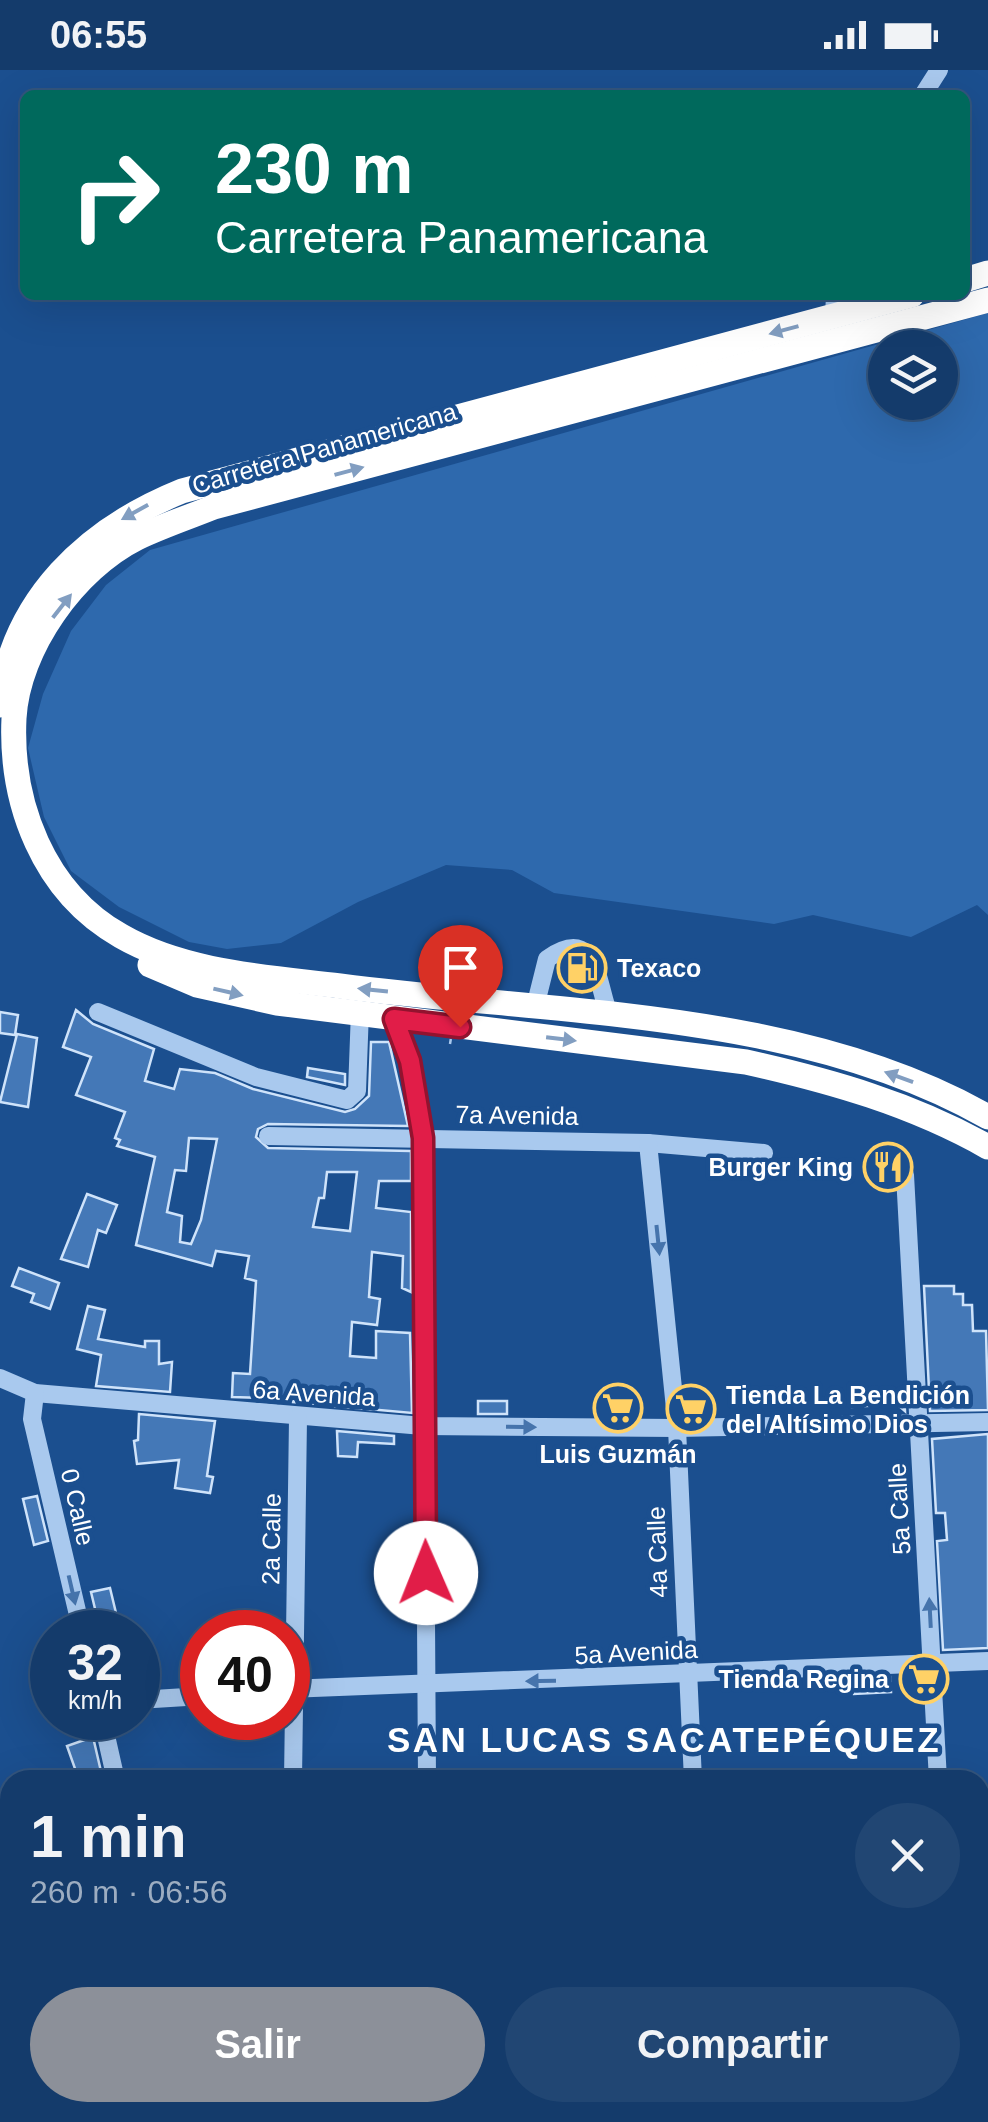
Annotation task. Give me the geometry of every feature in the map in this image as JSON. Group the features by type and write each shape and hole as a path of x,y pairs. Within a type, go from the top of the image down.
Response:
{"highway":[{"name":"Carretera Panamericana","path":"0,705 3,682 25,618 68,560 106,529 144,506 202,486 834,306 877,300"},
{"name":"Carretera Panamericana","path":"988,300 214,507 136,539 98,564 30,652 15,703 12,757 22,810 44,859 77,902 118,935 167,958 260,975 608,1014 828,1054 904,1078 988,1117"},
{"path":"0,767 3,794 22,842 50,886 84,924 134,958 197,985 277,1003 746,1062 802,1074 894,1102 988,1146"}],"street":[{"path":"534,1008 547,958 569,951 588,954 597,963 600,994 608,1014"},
{"path":"98,1012 256,1077 347,1100 357,1091 360,1011"},
{"path":"394,1019 410,1061 423,1138 427,1770"},
{"name":"7a Avenida","path":"268,1136 369,1141 423,1138 648,1143 764,1153"},
{"name":"4a Calle","path":"648,1143 677,1428 692,1770"},
{"name":"5a Calle","path":"905,1175 937,1770"},
{"name":"6a Avenida","path":"0,1378 35,1392 423,1426 677,1428 988,1422"},
{"name":"0 Calle","path":"35,1392 32,1420 77,1610"},
{"name":"2a Calle","path":"292,1610 298,1418"},
{"name":"5a Avenida","path":"310,1688 988,1660"},
{"path":"107,1740 114,1770"},
{"name":"2a Calle","path":"291,1740 292,1770"}],"path":[{"path":"450,1044 460,978"}],"shaded area":[{"path":"988,313 988,915 977,905 911,937 813,915 774,924 554,893 512,870 446,865 358,902 281,943 227,949 189,942 119,907 71,871 44,817 28,748 43,694 71,631 106,585 150,550 868,347 868,420 958,420 958,330 928,330"}],"building":[{"path":"76,1010 93,1024 154,1049 145,1081 174,1089 180,1069 215,1073 253,1089 345,1112 355,1109 369,1096 371,1042 389,1042 408,1126 268,1124 258,1129 256,1137 268,1148 411,1151 411,1181 379,1181 376,1208 411,1212 411,1292 402,1288 403,1256 372,1252 369,1297 380,1299 377,1325 352,1322 350,1356 376,1358 376,1331 410,1333 412,1413 335,1406 334,1390 318,1391 317,1404 293,1399 232,1397 233,1373 250,1374 256,1281 245,1278 249,1256 216,1251 212,1266 136,1245 155,1157 117,1146 120,1140 115,1138 125,1112 76,1095 91,1057 63,1047","holes":["189,1138 217,1139 201,1220 191,1244 180,1242 182,1216 167,1212 175,1170 186,1171","327,1172 357,1172 350,1231 313,1227 319,1198 324,1198"]},
{"path":"0,1012 18,1015 15,1035 0,1033"},
{"path":"17,1034 37,1038 28,1107 0,1102"},
{"path":"308,1068 345,1074 345,1085 307,1077"},
{"path":"87,1194 117,1205 106,1233 98,1230 88,1267 61,1259"},
{"path":"19,1268 59,1283 50,1309 31,1302 34,1294 12,1286"},
{"path":"924,1286 954,1286 954,1294 963,1294 963,1305 972,1305 973,1331 986,1331 988,1410 930,1411"},
{"path":"88,1306 105,1310 98,1339 145,1347 145,1341 159,1341 159,1364 172,1362 170,1392 96,1386 101,1355 77,1349"},
{"path":"904,1390 905,1411 897,1404 852,1407 851,1394"},
{"path":"634,1396 635,1415 613,1415 612,1397"},
{"path":"478,1401 507,1401 507,1414 478,1414"},
{"path":"139,1414 215,1421 207,1476 213,1477 210,1493 175,1488 179,1460 137,1464 134,1441 138,1440"},
{"path":"337,1431 394,1436 394,1444 358,1442 357,1457 338,1456"},
{"path":"988,1434 988,1648 943,1650 937,1541 947,1540 945,1513 936,1513 932,1439"},
{"path":"37,1496 48,1541 34,1545 23,1499"},
{"path":"110,1588 115,1610 95,1610 91,1592"},
{"path":"890,1677 891,1692 854,1694 853,1679"},
{"path":"94,1740 101,1770 75,1770 67,1746"}],"place":[{"name":"Texaco","path":"582,968"},
{"name":"Burger King","path":"888,1167"},
{"name":"Luis Guzmán","path":"618,1408"},
{"name":"Tienda La Bendición del Altísimo Dios","path":"691,1409"},
{"name":"Tienda Regina","path":"924,1679"}],"district":[{"name":"SAN LUCAS SACATEPÉQUEZ","path":"664,1739"}],"route":[{"path":"426,1573 423,1138 405,1040 394,1019 460,1027"}]}
